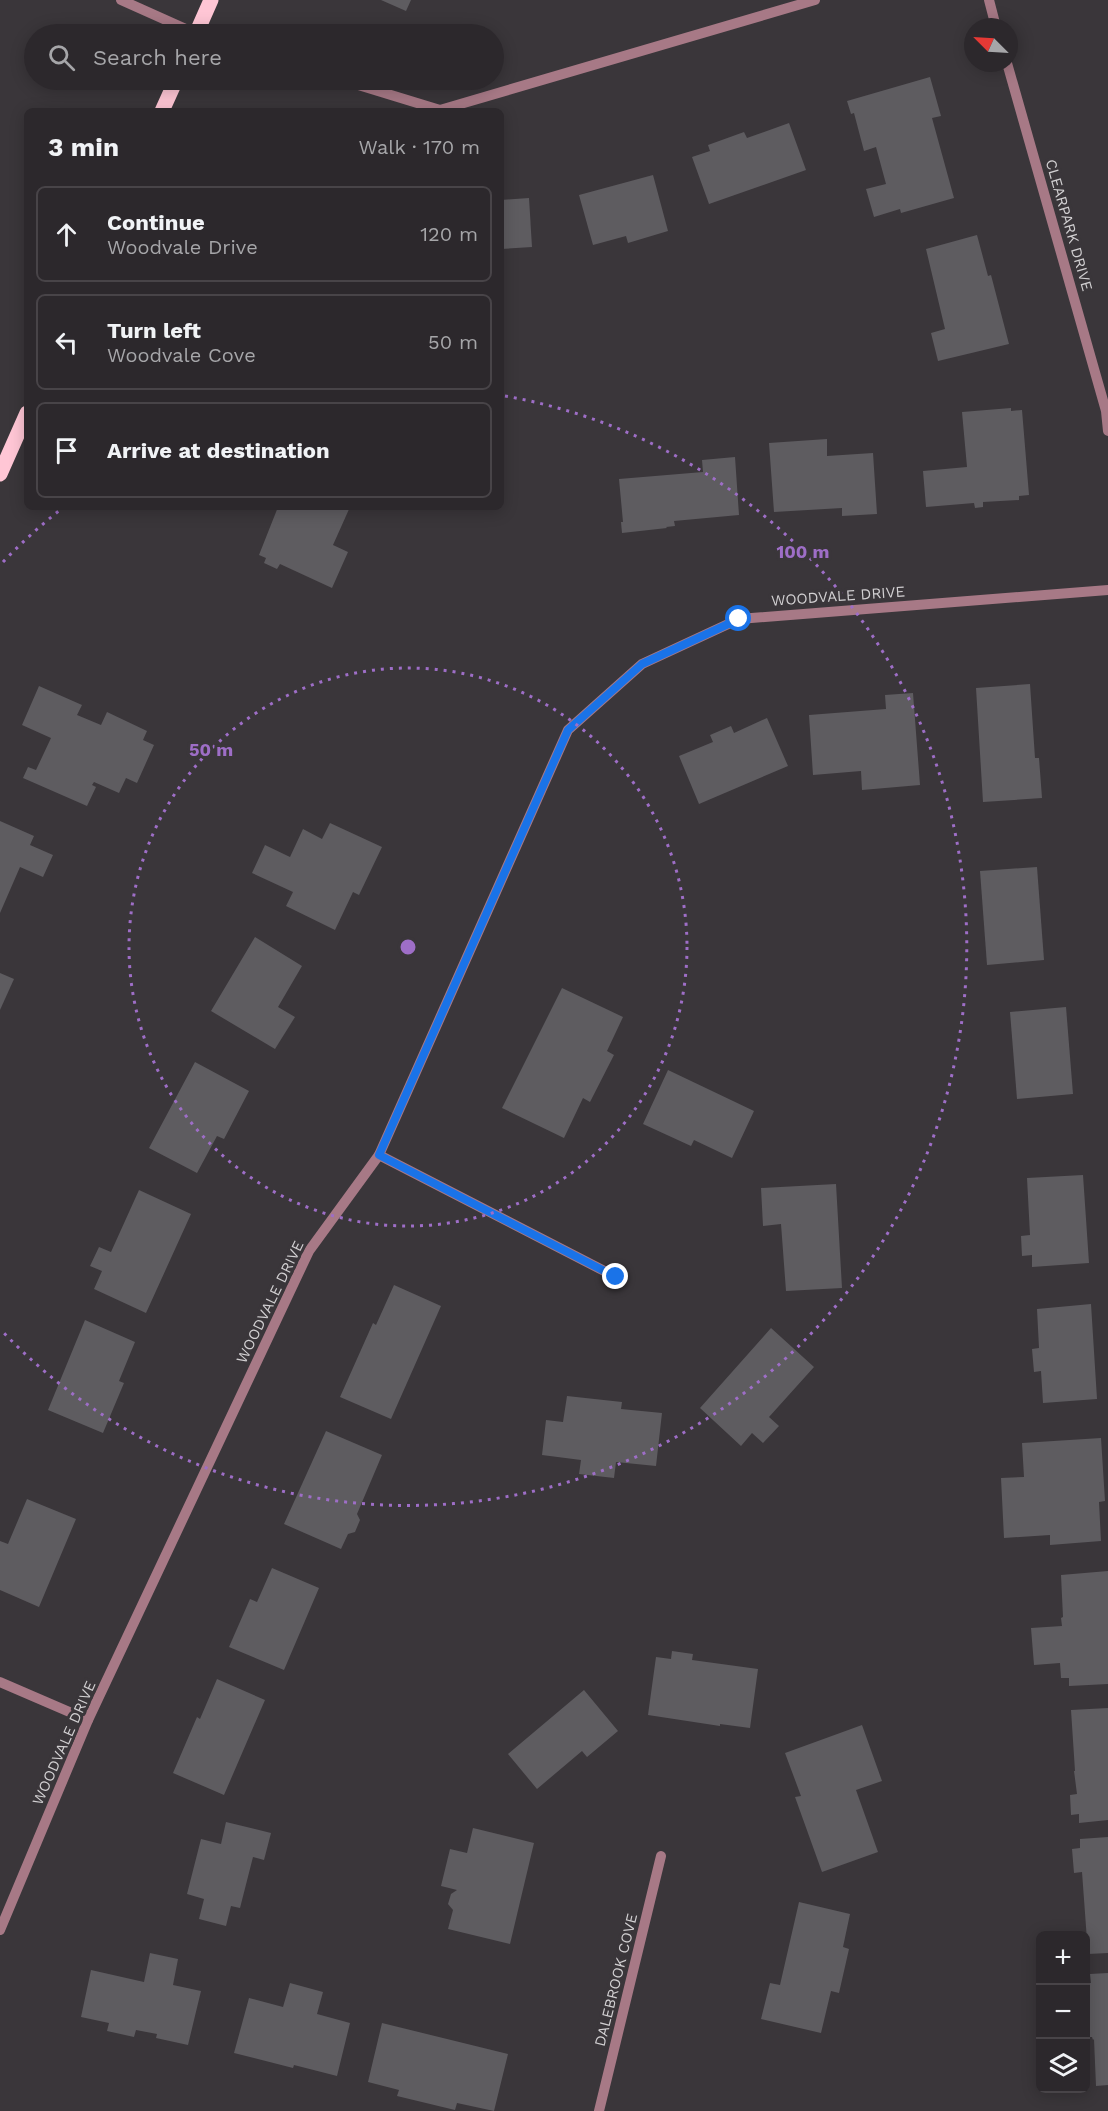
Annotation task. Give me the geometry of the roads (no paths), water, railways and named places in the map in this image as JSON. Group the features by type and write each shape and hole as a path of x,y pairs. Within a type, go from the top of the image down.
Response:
{"main road":[{"path":"200,24 211,0"},
{"path":"163,108 171,90"},
{"path":"0,474 24,420"}],"street":[{"path":"121,0 174,24"},
{"path":"447,108 815,0"},
{"path":"989,0 994,18"},
{"name":"CLEARPARK DRIVE","path":"1010,72 1106,411 1108,431"},
{"path":"375,90 433,108"},
{"name":"WOODVALE DRIVE","path":"0,1930 88,1720 309,1251 379,1155 568,730 642,664 739,619 1108,590"},
{"path":"379,1155 616,1277"},
{"path":"0,1682 88,1720"},
{"name":"DALEBROOK COVE","path":"599,2111 661,1856"}]}
